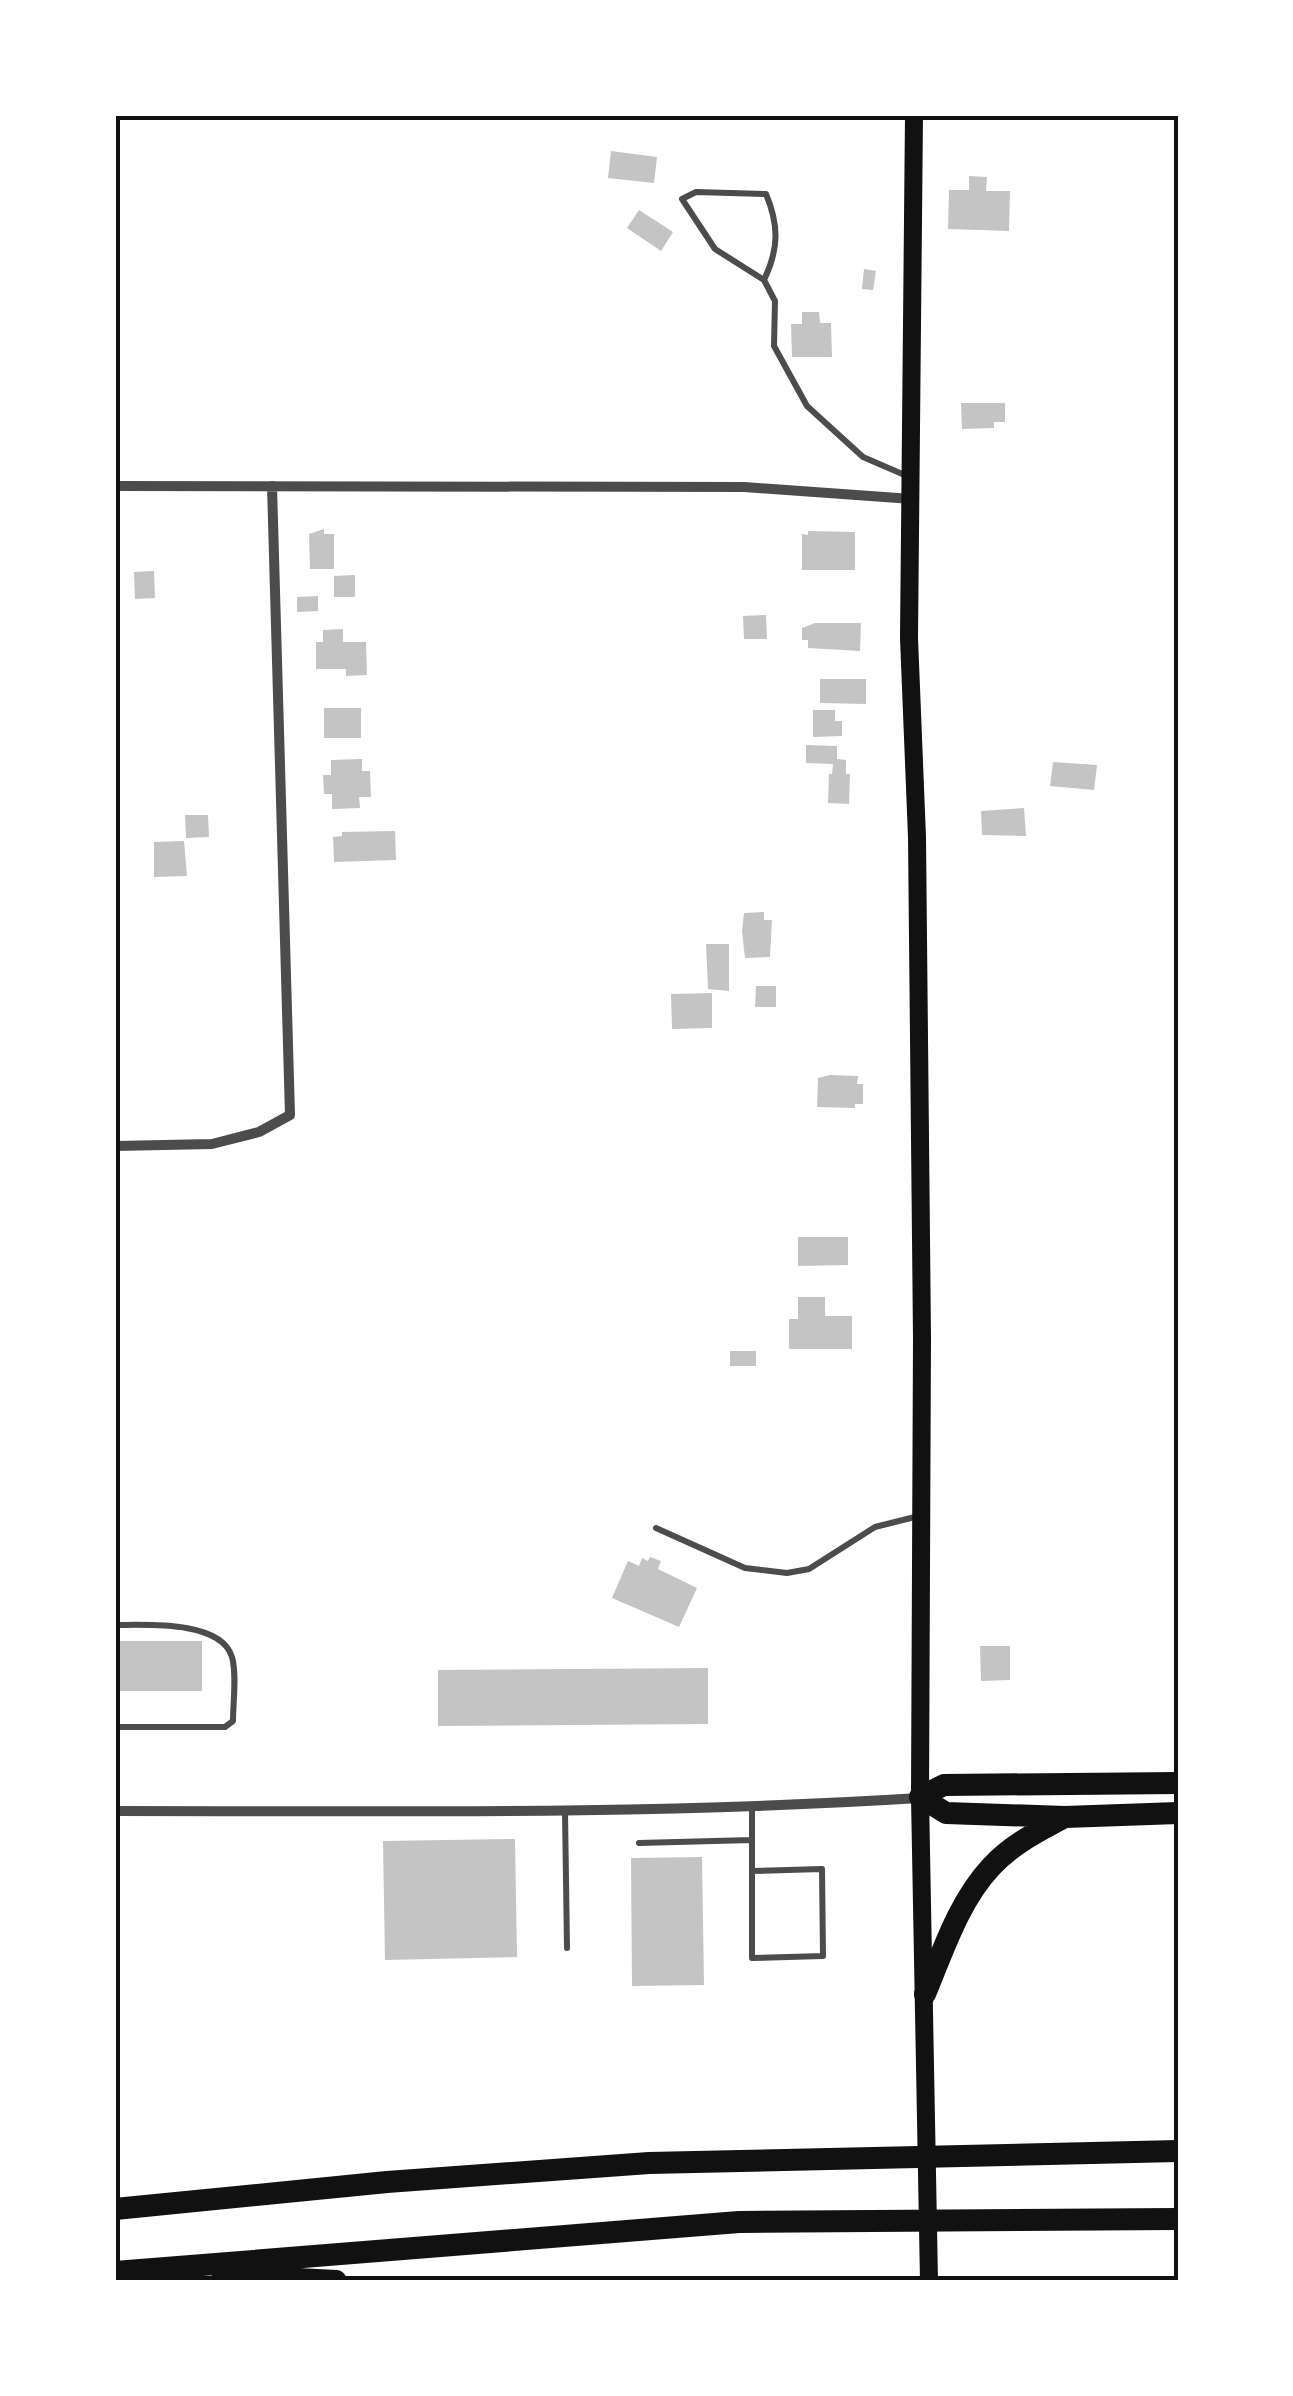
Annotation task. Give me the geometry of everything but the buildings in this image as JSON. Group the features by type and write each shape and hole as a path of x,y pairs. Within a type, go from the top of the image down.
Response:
{"highway":[{"path":"920,1798 944,1785 1178,1783"},
{"path":"920,1798 946,1813 1064,1817 1178,1813"},
{"path":"925,1994 963,1906 990,1868 1023,1840 1064,1817"},
{"path":"115,2210 387,2182 649,2163 1178,2151"},
{"path":"125,2271 739,2222 1178,2219"},
{"path":"125,2271 336,2281"}],"main road":[{"path":"914,115 909,638 917,836 922,1338 920,1798 930,2281"}],"street":[{"path":"115,486 744,487 913,499"},
{"path":"115,1146 212,1144 259,1132 290,1115 272,486"},
{"path":"115,1811 565,1812 752,1808 920,1798"}],"lane":[{"path":"764,280 775,257 777,230 766,194 696,192 682,198 715,250 764,280 775,300 774,346 807,406 863,458 913,478"},
{"path":"656,1528 746,1568 787,1573 809,1569 875,1527 920,1516"},
{"path":"115,1625 172,1625 204,1632 224,1643 232,1657 233,1721 225,1728 115,1726"},
{"path":"752,1808 752,1840 752,1870 752,1958 823,1956 822,1869 752,1870"},
{"path":"565,1812 567,1948"},
{"path":"639,1843 752,1840"}]}
